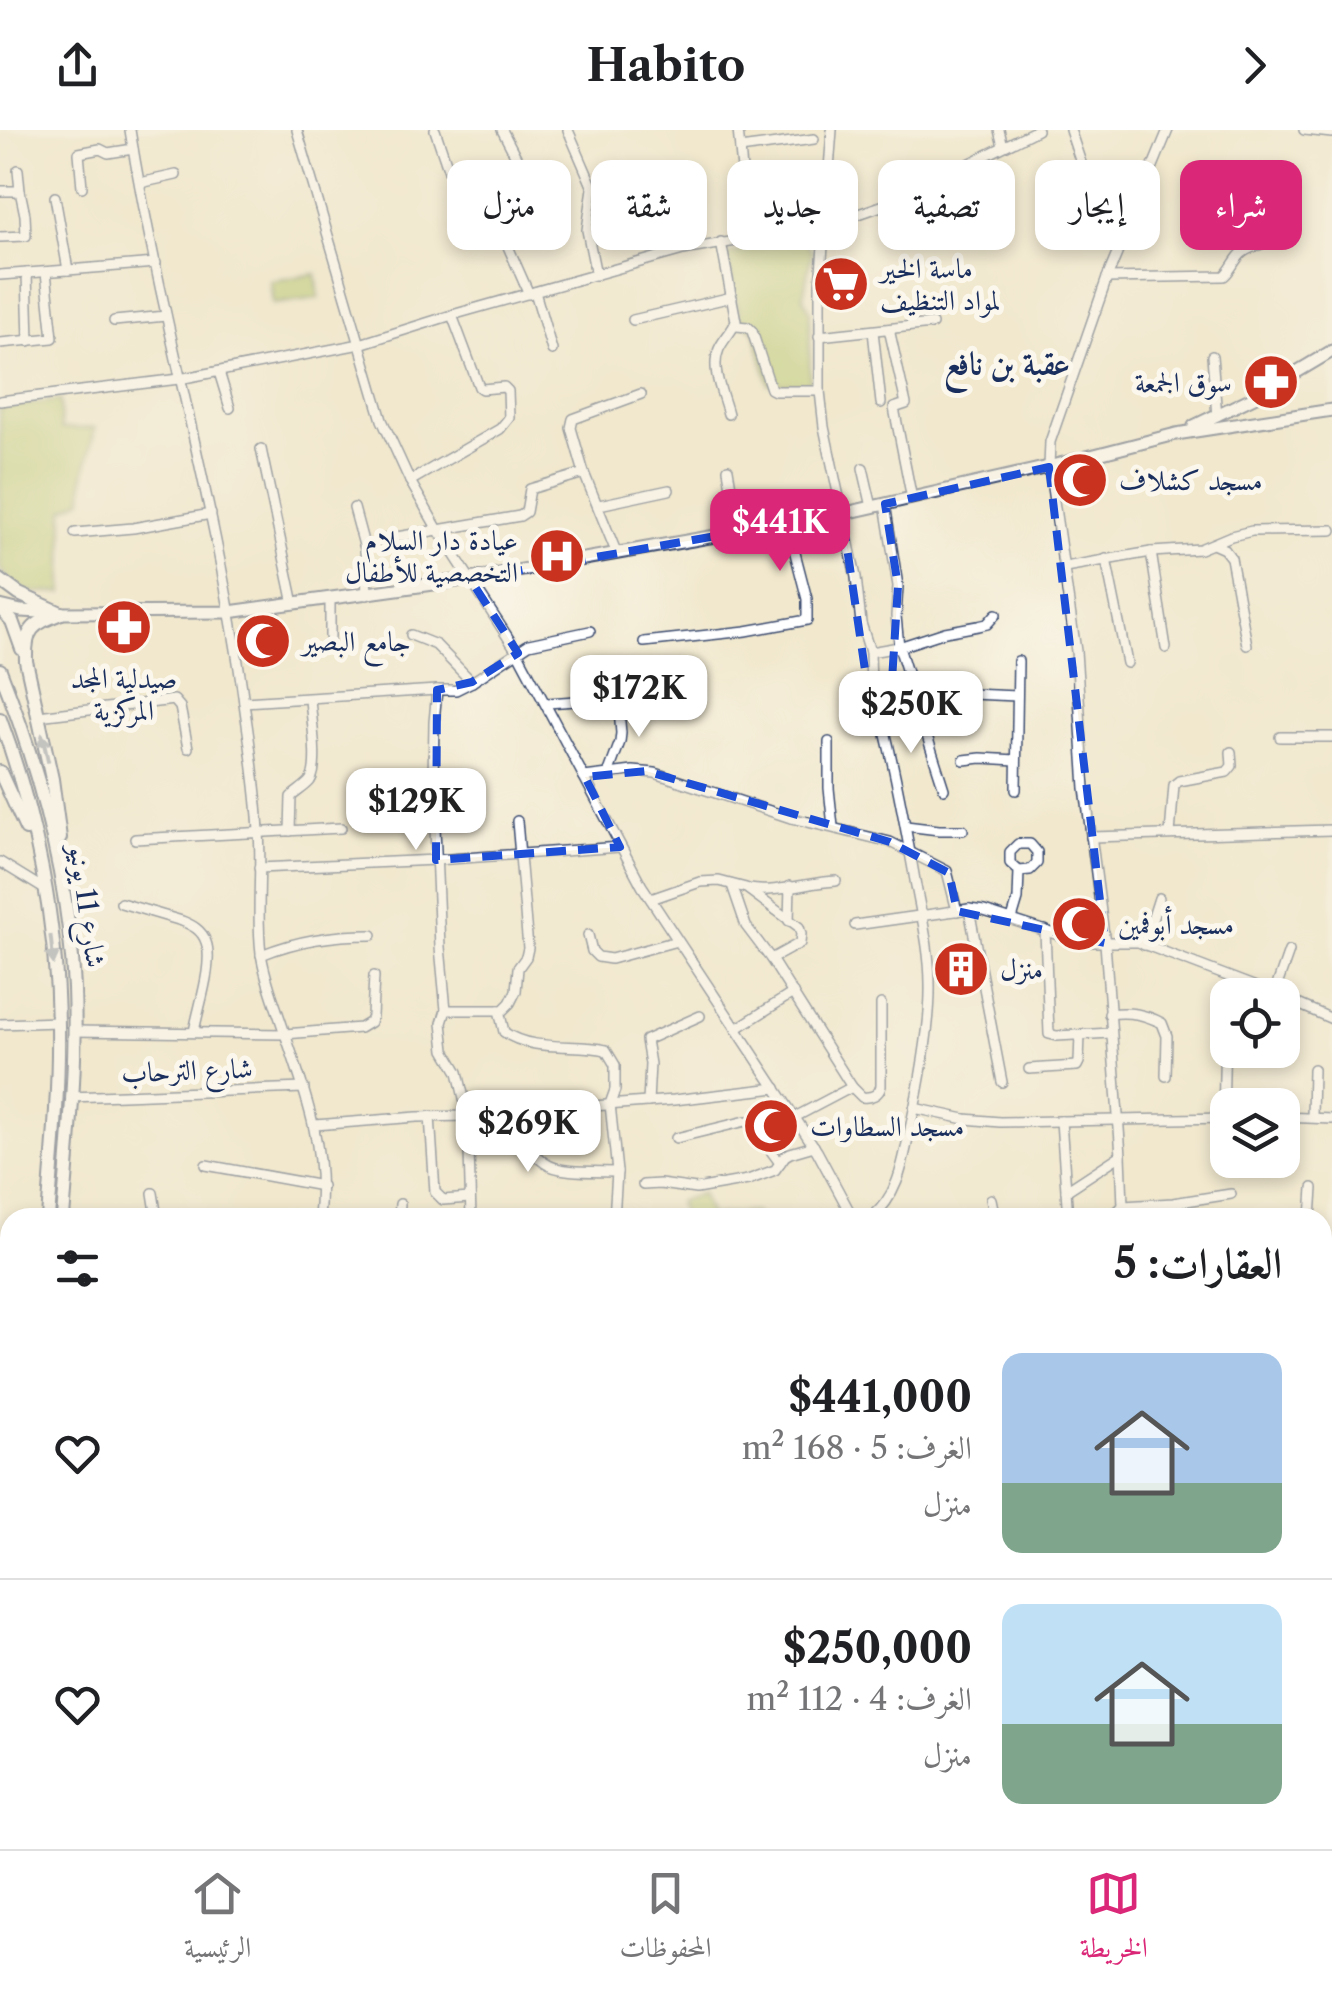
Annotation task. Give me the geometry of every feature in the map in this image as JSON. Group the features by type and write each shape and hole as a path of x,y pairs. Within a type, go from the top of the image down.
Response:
{"highway":[{"path":"0,580 60,612"},
{"path":"20,594 23,604 6,612 26,660 38,716 58,816 61,879"},
{"path":"26,660 29,632 60,612"},
{"name":"شارع 11 يونيو","path":"0,670 44,799 61,879 72,966 74,1032 65,1208"},
{"name":"شارع 11 يونيو","path":"0,719 25,798 44,884 53,951 58,1022 49,1208"},
{"path":"0,772 24,824 44,884"}],"main road":[{"path":"1176,434 1247,401 1332,352"},
{"path":"1245,423 1239,414 1247,401"},
{"path":"6,612 228,612 470,580 788,526 1176,434 1332,410"}],"street":[{"path":"130,130 179,379 211,514 244,702 260,833 261,955 315,1126 322,1186 320,1208"},
{"path":"296,130 382,420 410,481 518,653 650,899 814,1146 848,1208"},
{"path":"434,130 447,167"},
{"path":"502,130 517,160"},
{"path":"568,130 593,188 586,230 596,275"},
{"path":"738,130 741,160"},
{"path":"830,160 832,130"},
{"path":"999,130 1003,146"},
{"path":"858,214 939,180 1037,130"},
{"path":"1070,130 1080,160"},
{"path":"1168,130 1108,278 1050,442 1049,467 1076,652 1085,788 1104,943 1123,1206 1231,1194"},
{"path":"1304,130 1332,132"},
{"path":"740,149 814,140"},
{"path":"82,187 79,152 133,149"},
{"path":"0,237 26,236 18,170"},
{"path":"140,183 176,176"},
{"path":"0,191 20,191"},
{"path":"55,197 68,270"},
{"path":"0,402 179,379 360,344 452,315 727,241"},
{"path":"721,242 736,326 718,350 716,365 728,414"},
{"path":"511,250 532,293 552,350"},
{"path":"823,250 819,336 824,427 856,576 875,702 882,705 914,695 1017,696"},
{"path":"1108,278 1224,276 1241,254 1250,250"},
{"path":"0,275 156,263"},
{"path":"0,343 53,337 46,272"},
{"path":"27,273 30,341"},
{"path":"632,320 732,297"},
{"path":"410,481 500,429 509,418 508,391 504,387 479,387 452,315"},
{"path":"114,321 166,316"},
{"path":"819,336 932,324"},
{"path":"736,326 752,330 770,389 820,390"},
{"path":"889,330 906,404 894,408 912,498"},
{"path":"873,331 882,403"},
{"path":"1212,356 1217,416"},
{"path":"219,372 230,408"},
{"path":"616,554 571,428 573,419 641,394"},
{"path":"260,450 294,604"},
{"path":"864,468 878,505 898,586 899,646 944,789"},
{"path":"728,470 738,532"},
{"path":"379,540 520,516 526,512 530,489 584,473"},
{"path":"598,505 669,490"},
{"path":"354,508 365,550 367,595"},
{"path":"75,534 211,514"},
{"path":"644,642 808,620 807,599 788,526"},
{"path":"1065,567 1151,552 1200,550 1252,531 1332,530"},
{"path":"1215,544 1231,558 1247,645"},
{"path":"1151,552 1166,648"},
{"path":"1106,559 1127,663"},
{"path":"330,600 330,637"},
{"path":"870,652 987,624 996,614"},
{"path":"244,702 456,690 530,644 590,631"},
{"path":"412,635 436,645 472,682"},
{"path":"1016,790 1018,662"},
{"path":"608,774 621,733 618,672 657,672 661,710"},
{"path":"438,690 433,780 446,1010 442,1023 445,1050 458,1072 468,1116 470,1208"},
{"path":"290,830 291,798 307,784 314,762 310,699"},
{"path":"38,716 174,700 180,707 188,748"},
{"path":"546,703 605,700"},
{"path":"880,1208 898,1181 914,1108 930,982 906,826 886,735"},
{"path":"1280,737 1332,738"},
{"path":"829,742 833,827"},
{"path":"1170,834 1174,785 1227,772 1232,766 1232,752"},
{"path":"964,760 1016,760"},
{"path":"584,777 633,770 655,773 791,818 890,842 947,872 957,911"},
{"path":"446,1010 503,1010 510,1004 518,982 518,968 528,953 517,821"},
{"path":"906,826 962,830"},
{"path":"135,839 340,828"},
{"path":"1091,837 1332,830"},
{"path":"259,868 620,848"},
{"path":"0,862 44,884"},
{"path":"1012,919 1018,899 1019,871"},
{"path":"650,899 708,880 759,891 836,881"},
{"path":"732,885 746,926 852,1087 867,1098 880,1090 880,1004"},
{"path":"789,921 790,886"},
{"path":"746,888 798,928 801,940 771,959"},
{"path":"1144,945 1159,898"},
{"path":"121,904 182,921 203,936 207,961 194,1032"},
{"path":"969,910 1002,1082"},
{"path":"855,925 984,911 1080,942 1131,941 1232,978"},
{"path":"1045,930 1048,1032 1052,1036 1111,1033"},
{"path":"261,955 320,937 372,935"},
{"path":"588,935 592,952 604,959 677,941"},
{"path":"1282,978 1289,950"},
{"path":"74,1032 285,1034 360,1028 372,1016 374,976"},
{"path":"736,1029 793,993"},
{"path":"1300,1005 1332,1019"},
{"path":"498,1010 504,1032 512,1038 606,1050 614,1065 615,1090 610,1104 616,1172 614,1208"},
{"path":"1109,1014 1142,1014 1162,1023 1166,1036 1166,1076"},
{"path":"648,1102 650,1064 646,1040 700,1016"},
{"path":"0,1024 58,1022"},
{"path":"1030,1069 1076,1066 1080,1035"},
{"path":"1312,1069 1312,1117"},
{"path":"794,1116 852,1087"},
{"name":"شارع الترحاب","path":"71,1097 304,1088"},
{"path":"315,1126 648,1102 776,1088"},
{"path":"914,1108 982,1120 1210,1118"},
{"path":"503,1110 502,1129 514,1133 543,1162 555,1168 616,1172"},
{"path":"430,1116 435,1192 444,1200 470,1198"},
{"path":"1300,1117 1332,1118"},
{"path":"676,1138 746,1121 780,1164"},
{"path":"1061,1121 1067,1208"},
{"path":"643,1185 706,1188 754,1178 775,1170 784,1156 814,1146"},
{"path":"1066,1190 1121,1155"},
{"path":"206,1165 322,1186"},
{"path":"1312,1208 1313,1188"},
{"path":"153,1193 155,1208"},
{"path":"991,1199 993,1208"},
{"path":"400,1204 400,1208"}],"highlighted area":[{"path":"1049,467 1105,943 957,911 949,873 890,842 646,771 585,777 620,847 436,860 437,690 472,682 518,653 470,579 842,514 869,697 891,696 898,586 885,504"}],"green space":[{"path":"747,250 811,250 803,297 810,311 810,384 769,384 754,330 741,322 726,254"},
{"path":"316,274 319,298 273,304 270,281"},
{"path":"60,400 61,429 95,428 83,499 64,509 63,593 31,592 17,589 0,569 0,408"},
{"path":"701,1193 707,1208 680,1208 678,1202"}],"place":[{"name":"ماسة الخير لمواد التنظيف","path":"841,284"},
{"name":"سوق الجمعة","path":"1271,382"},
{"name":"مسجد كشلاف","path":"1080,480"},
{"name":"عيادة دار السلام التخصصية للأطفال","path":"557,556"},
{"name":"صيدلية المجد المركزية","path":"124,627"},
{"name":"جامع البصير","path":"263,641"},
{"name":"مسجد أبوفمين","path":"1079,924"},
{"name":"منزل","path":"961,969"},
{"name":"مسجد السطاوات","path":"771,1126"}],"district":[{"name":"عقبة بن نافع","path":"1007,363"}]}
